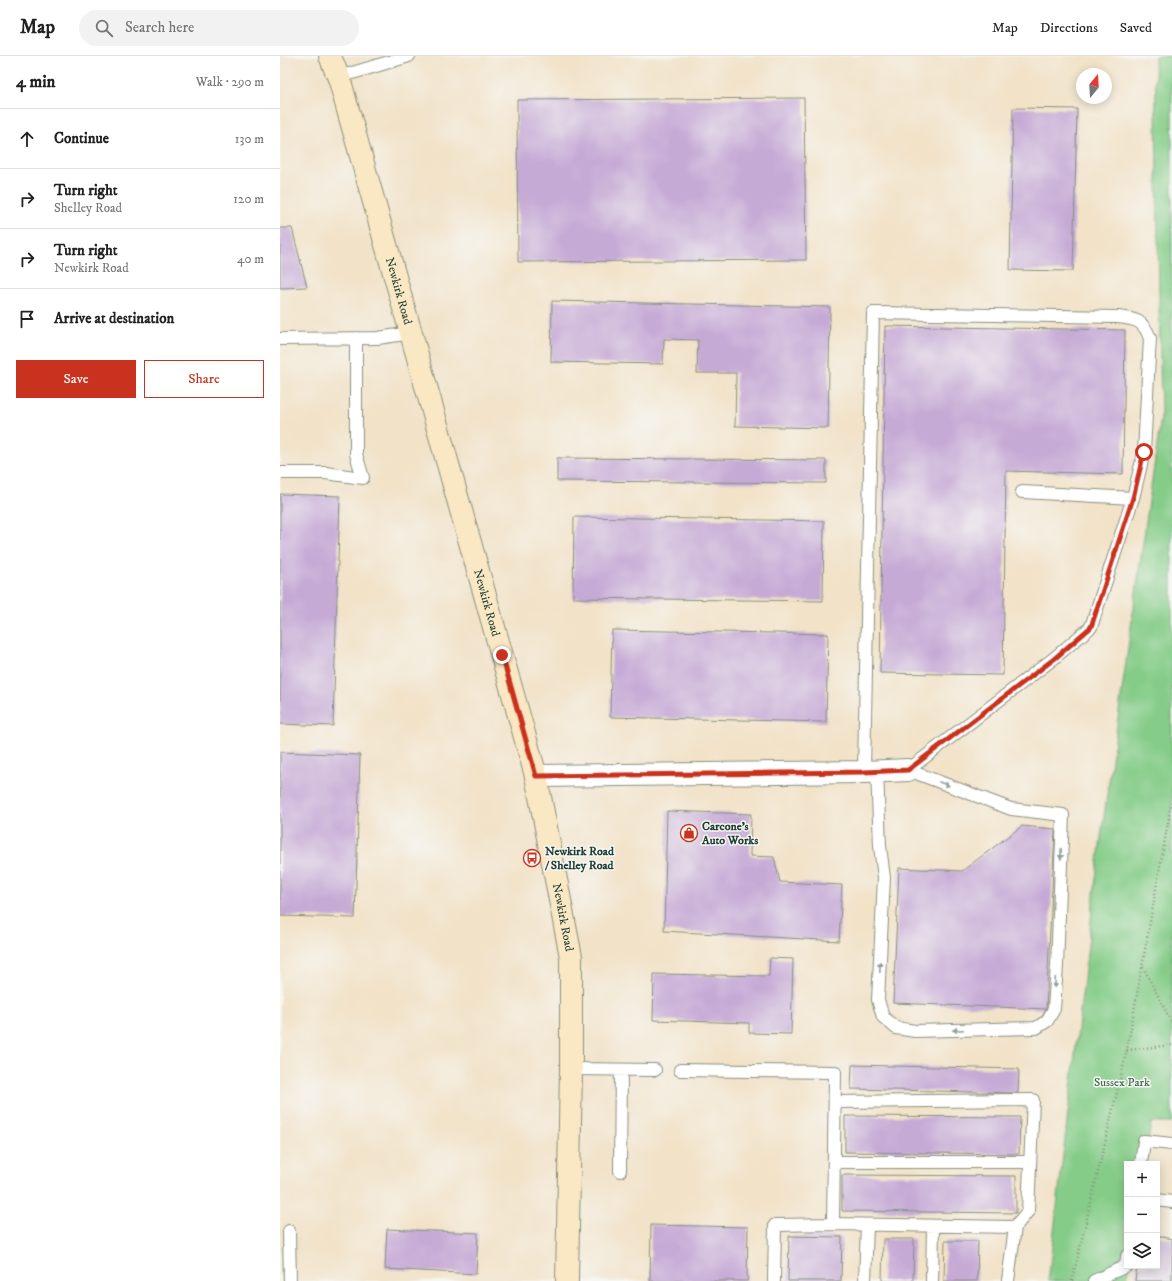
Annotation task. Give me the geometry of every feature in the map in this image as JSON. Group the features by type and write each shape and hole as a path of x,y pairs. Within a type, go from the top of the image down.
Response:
{"street":[{"name":"Newkirk Road","path":"330,56 338,77 536,776 571,957 571,1069 567,1281"},
{"path":"536,776 908,770"}],"lane":[{"path":"338,77 409,56"},
{"path":"873,313 1118,317 1138,321 1146,328 1150,338 1144,452 1133,498 1091,627 1054,659 908,770 1011,808 1063,814 1054,1009 1047,1021 1036,1028 915,1031 896,1028 883,1017 878,1000 884,878 871,771 873,313"},
{"path":"280,339 378,338 411,333"},
{"path":"280,472 326,473 363,478 356,454 356,338"},
{"path":"1022,492 1133,498"},
{"path":"571,1069 655,1070"},
{"path":"620,1171 622,1070"},
{"path":"680,1070 835,1072 833,1224"},
{"path":"835,1102 1033,1100 1028,1211 1015,1227 1008,1281"},
{"path":"1141,1161 1144,1141 1172,1144"},
{"path":"834,1162 1030,1162"},
{"path":"1160,1200 1172,1202"},
{"path":"774,1281 775,1224 1015,1227"},
{"path":"865,1281 867,1224"},
{"path":"932,1281 933,1226"},
{"path":"289,1231 290,1281"},
{"path":"1094,1281 1124,1267"}],"path":[{"path":"1072,1281 1127,1050 1172,801"},
{"path":"1142,966 1172,1023"},
{"path":"1127,1050 1172,1045"}],"green space":[{"name":"Sussex Park","path":"1155,56 1172,56 1172,1123 1151,1123 1145,1161 1124,1161 1124,1269 1128,1269 1126,1281 1048,1281 1100,844 1161,417"}],"building":[{"path":"804,98 806,260 518,262 517,100"},
{"path":"1013,108 1077,109 1073,271 1010,270"},
{"path":"280,228 292,228 307,287 280,288"},
{"path":"552,301 830,307 828,428 735,426 736,373 697,373 698,340 664,339 663,364 551,362"},
{"path":"885,326 1125,330 1123,474 1006,471 1003,675 880,673"},
{"path":"557,458 826,460 826,483 557,481"},
{"path":"280,494 340,496 333,726 280,724"},
{"path":"574,517 824,521 823,601 573,598"},
{"path":"612,630 828,634 826,722 610,717"},
{"path":"280,752 360,755 355,918 280,916"},
{"path":"667,811 751,814 750,856 774,857 780,882 842,885 839,941 664,931"},
{"path":"1022,826 1055,829 1046,1009 893,1003 899,868 962,871"},
{"path":"770,958 793,959 791,1034 749,1033 749,1023 653,1020 654,974 769,976"},
{"path":"852,1065 1019,1069 1018,1093 851,1089"},
{"path":"845,1116 1020,1117 1019,1154 845,1152"},
{"path":"842,1175 1016,1176 1016,1213 842,1211"},
{"path":"651,1225 748,1227 747,1281 650,1281"},
{"path":"387,1229 478,1233 476,1274 385,1269"},
{"path":"789,1236 842,1237 841,1281 788,1281"},
{"path":"1160,1237 1172,1239 1172,1281 1135,1281 1137,1269 1160,1269"},
{"path":"883,1239 914,1239 913,1281 882,1281"},
{"path":"945,1241 978,1241 977,1281 944,1281"}],"place":[{"name":"Carcone's Auto Works","path":"689,833"},
{"name":"Newkirk Road / Shelley Road","path":"532,858"}],"route":[{"path":"502,655 536,776 864,772 908,770 1054,659 1091,627 1133,498 1144,452"}]}
